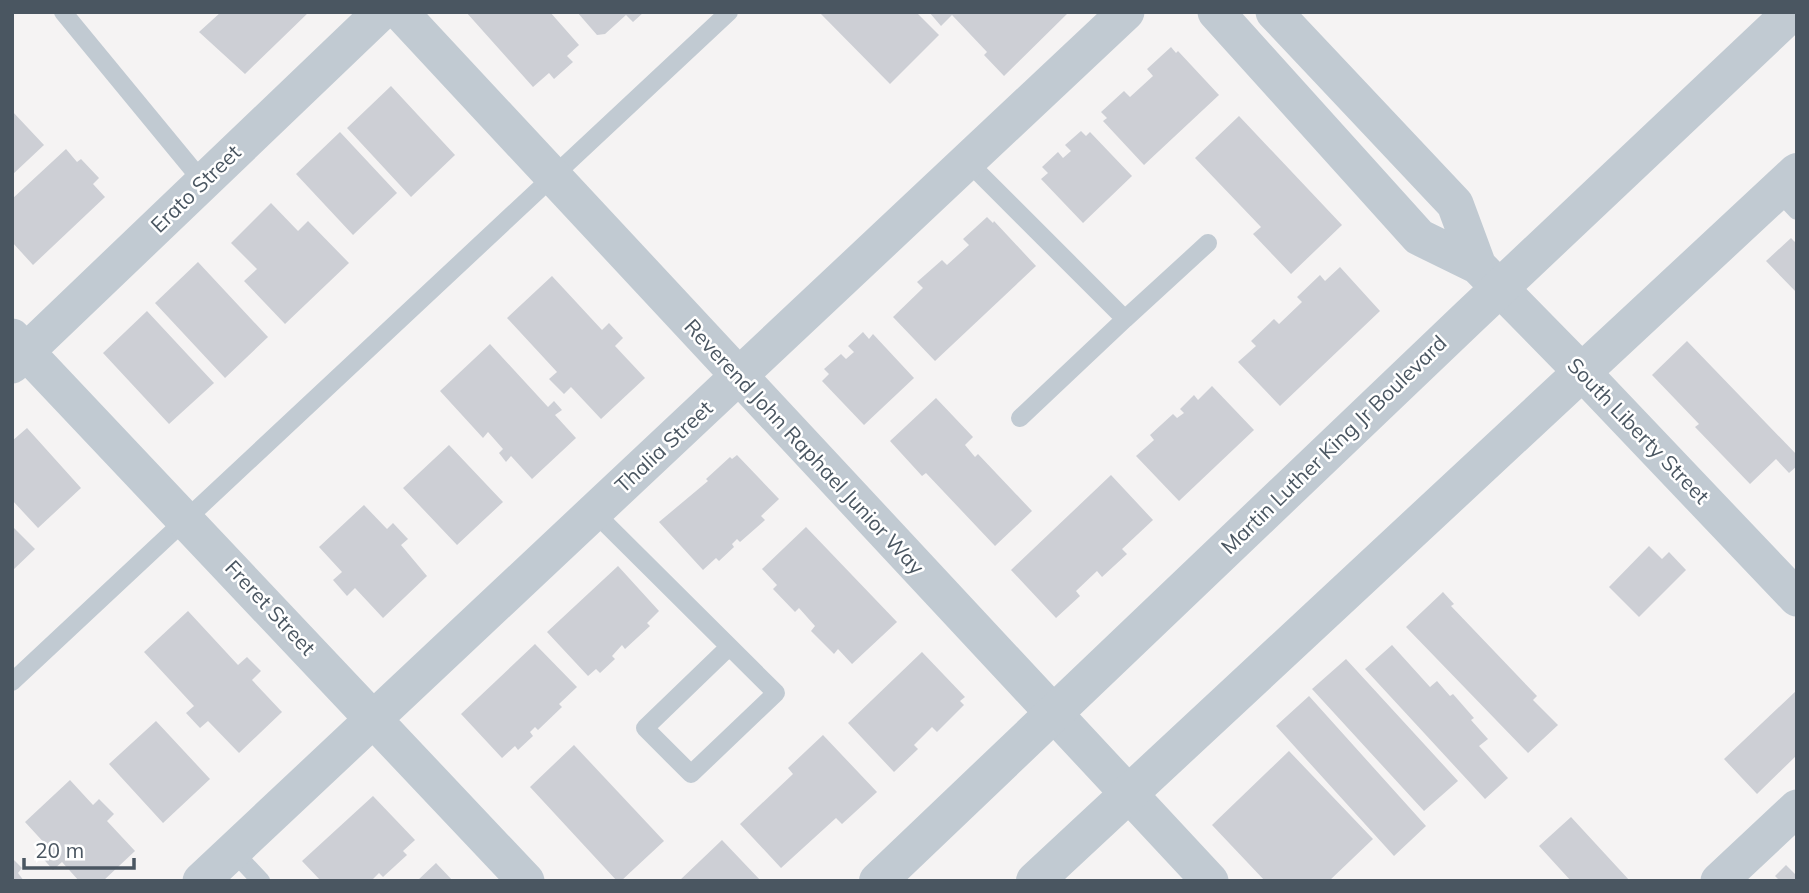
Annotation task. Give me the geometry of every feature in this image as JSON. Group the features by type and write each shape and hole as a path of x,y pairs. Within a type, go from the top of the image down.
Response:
{"street":[{"name":"Erato Street","path":"17,351 203,182 381,12"},
{"name":"Reverend John Raphael Junior Way","path":"400,12 1210,881"},
{"name":"Thalia Street","path":"201,881 1126,12"},
{"name":"South Liberty Street","path":"1216,12 1419,237 1488,277 1581,370 1797,598"},
{"name":"South Liberty Street","path":"1274,12 1455,204 1488,277"},
{"name":"Martin Luther King Jr Boulevard","path":"878,881 1053,714 1488,277 1793,12"},
{"path":"1035,881 1581,370 1790,191"},
{"name":"Freret Street","path":"17,351 186,520 526,881"},
{"path":"1719,881 1797,808"}],"lane":[{"path":"62,12 203,182"},
{"path":"12,682 729,12"},
{"path":"968,162 1125,319"},
{"path":"1020,418 1208,243"},
{"path":"594,512 776,693 691,774 645,728 729,647"},
{"path":"233,850 261,881"}],"building":[{"path":"221,12 309,12 245,74 199,32"},
{"path":"466,12 550,12 579,45 567,56 573,62 554,79 549,73 533,87"},
{"path":"577,12 644,12 633,22 626,15 605,34 597,35"},
{"path":"819,12 916,12 939,35 890,84"},
{"path":"929,12 1069,12 1004,76 984,55 987,52 952,15 941,26"},
{"path":"1171,47 1176,53 1178,51 1219,95 1144,165 1103,121 1107,118 1101,112 1124,91 1130,97 1153,76 1147,69"},
{"path":"391,86 455,155 411,197 347,128"},
{"path":"12,111 44,145 12,175"},
{"path":"1239,116 1342,225 1291,274 1253,234 1261,227 1195,158"},
{"path":"1081,131 1086,136 1090,132 1132,176 1083,223 1041,179 1048,173 1042,167 1058,152 1063,158 1071,151 1065,145"},
{"path":"340,132 397,193 353,235 296,174"},
{"path":"66,149 77,162 81,159 99,178 93,184 105,197 33,265 12,242 12,199"},
{"path":"271,203 298,231 308,221 349,263 285,324 244,281 257,269 231,243"},
{"path":"987,217 993,223 994,221 1036,266 935,361 893,317 923,288 917,282 942,260 947,265 969,245 963,239"},
{"path":"1791,238 1797,244 1797,293 1766,261"},
{"path":"198,262 268,337 225,378 155,303"},
{"path":"1340,267 1380,311 1280,406 1238,362 1256,346 1251,341 1274,319 1279,324 1302,302 1297,297 1320,275 1325,281"},
{"path":"552,276 602,330 609,323 623,338 615,346 645,378 601,419 571,387 564,394 549,379 557,372 507,318"},
{"path":"147,311 214,383 169,424 103,353"},
{"path":"863,332 869,339 873,334 914,378 864,425 822,381 829,374 824,369 841,354 846,359 854,352 848,346"},
{"path":"1687,341 1797,455 1797,466 1789,473 1776,459 1750,484 1695,427 1699,424 1652,375"},
{"path":"490,344 548,407 554,401 562,410 555,415 576,438 532,479 511,456 506,462 499,453 503,449 488,432 483,438 440,391"},
{"path":"1212,386 1254,430 1179,501 1136,456 1154,440 1150,435 1173,414 1177,418 1184,413 1180,409 1194,395 1198,400"},
{"path":"936,398 973,437 965,445 975,457 978,454 1032,511 995,546 926,473 922,476 890,441"},
{"path":"27,428 81,488 38,528 12,500 12,441"},
{"path":"449,445 503,502 457,545 403,488"},
{"path":"737,455 779,499 761,516 765,520 740,542 737,539 732,544 734,547 719,561 716,558 703,570 659,522 708,481 706,479 730,457 732,459"},
{"path":"1111,475 1153,520 1122,549 1127,554 1102,577 1097,571 1076,591 1080,596 1056,618 1011,570"},
{"path":"364,505 387,529 393,523 408,539 401,545 427,576 383,618 355,588 347,596 333,580 342,572 319,547"},
{"path":"12,526 35,549 12,571"},
{"path":"806,527 897,622 852,664 838,649 834,654 811,631 815,626 799,608 795,612 773,589 777,585 762,569"},
{"path":"1649,546 1662,559 1669,552 1686,570 1639,617 1609,587"},
{"path":"618,566 659,611 647,623 650,626 625,649 622,645 612,656 615,659 600,673 596,669 588,676 547,632"},
{"path":"1443,592 1454,604 1451,606 1537,696 1533,700 1558,725 1528,753 1406,627"},
{"path":"188,611 238,665 247,657 261,671 252,680 282,712 239,753 208,721 200,728 186,713 194,706 144,652"},
{"path":"535,644 577,687 559,704 562,707 538,730 535,727 530,732 533,736 518,750 515,746 502,758 461,714"},
{"path":"1392,645 1430,687 1437,681 1450,696 1453,694 1488,739 1479,746 1508,778 1485,799 1365,669"},
{"path":"922,652 965,697 960,701 964,705 937,732 932,727 914,745 918,749 894,772 848,723"},
{"path":"1346,659 1458,781 1424,811 1312,689"},
{"path":"1797,690 1797,755 1757,794 1724,759"},
{"path":"1309,696 1426,826 1394,856 1276,726"},
{"path":"156,721 210,779 163,823 109,764"},
{"path":"823,735 877,792 842,824 836,818 781,868 740,824 793,774 788,768"},
{"path":"574,745 664,841 621,881 617,881 530,787"},
{"path":"1289,751 1373,839 1329,881 1265,881 1212,825"},
{"path":"70,780 93,805 99,799 114,814 107,821 135,851 103,881 79,881 62,862 53,870 40,855 48,847 25,822"},
{"path":"373,796 415,840 403,851 407,855 383,877 379,873 371,881 321,881 302,861"},
{"path":"1571,817 1630,881 1571,881 1539,846"},
{"path":"722,840 761,881 679,881"},
{"path":"12,858 22,868 18,873 24,881 12,881"},
{"path":"436,863 453,881 417,881"},
{"path":"1786,865 1797,876 1797,881 1780,881 1775,876"}]}
